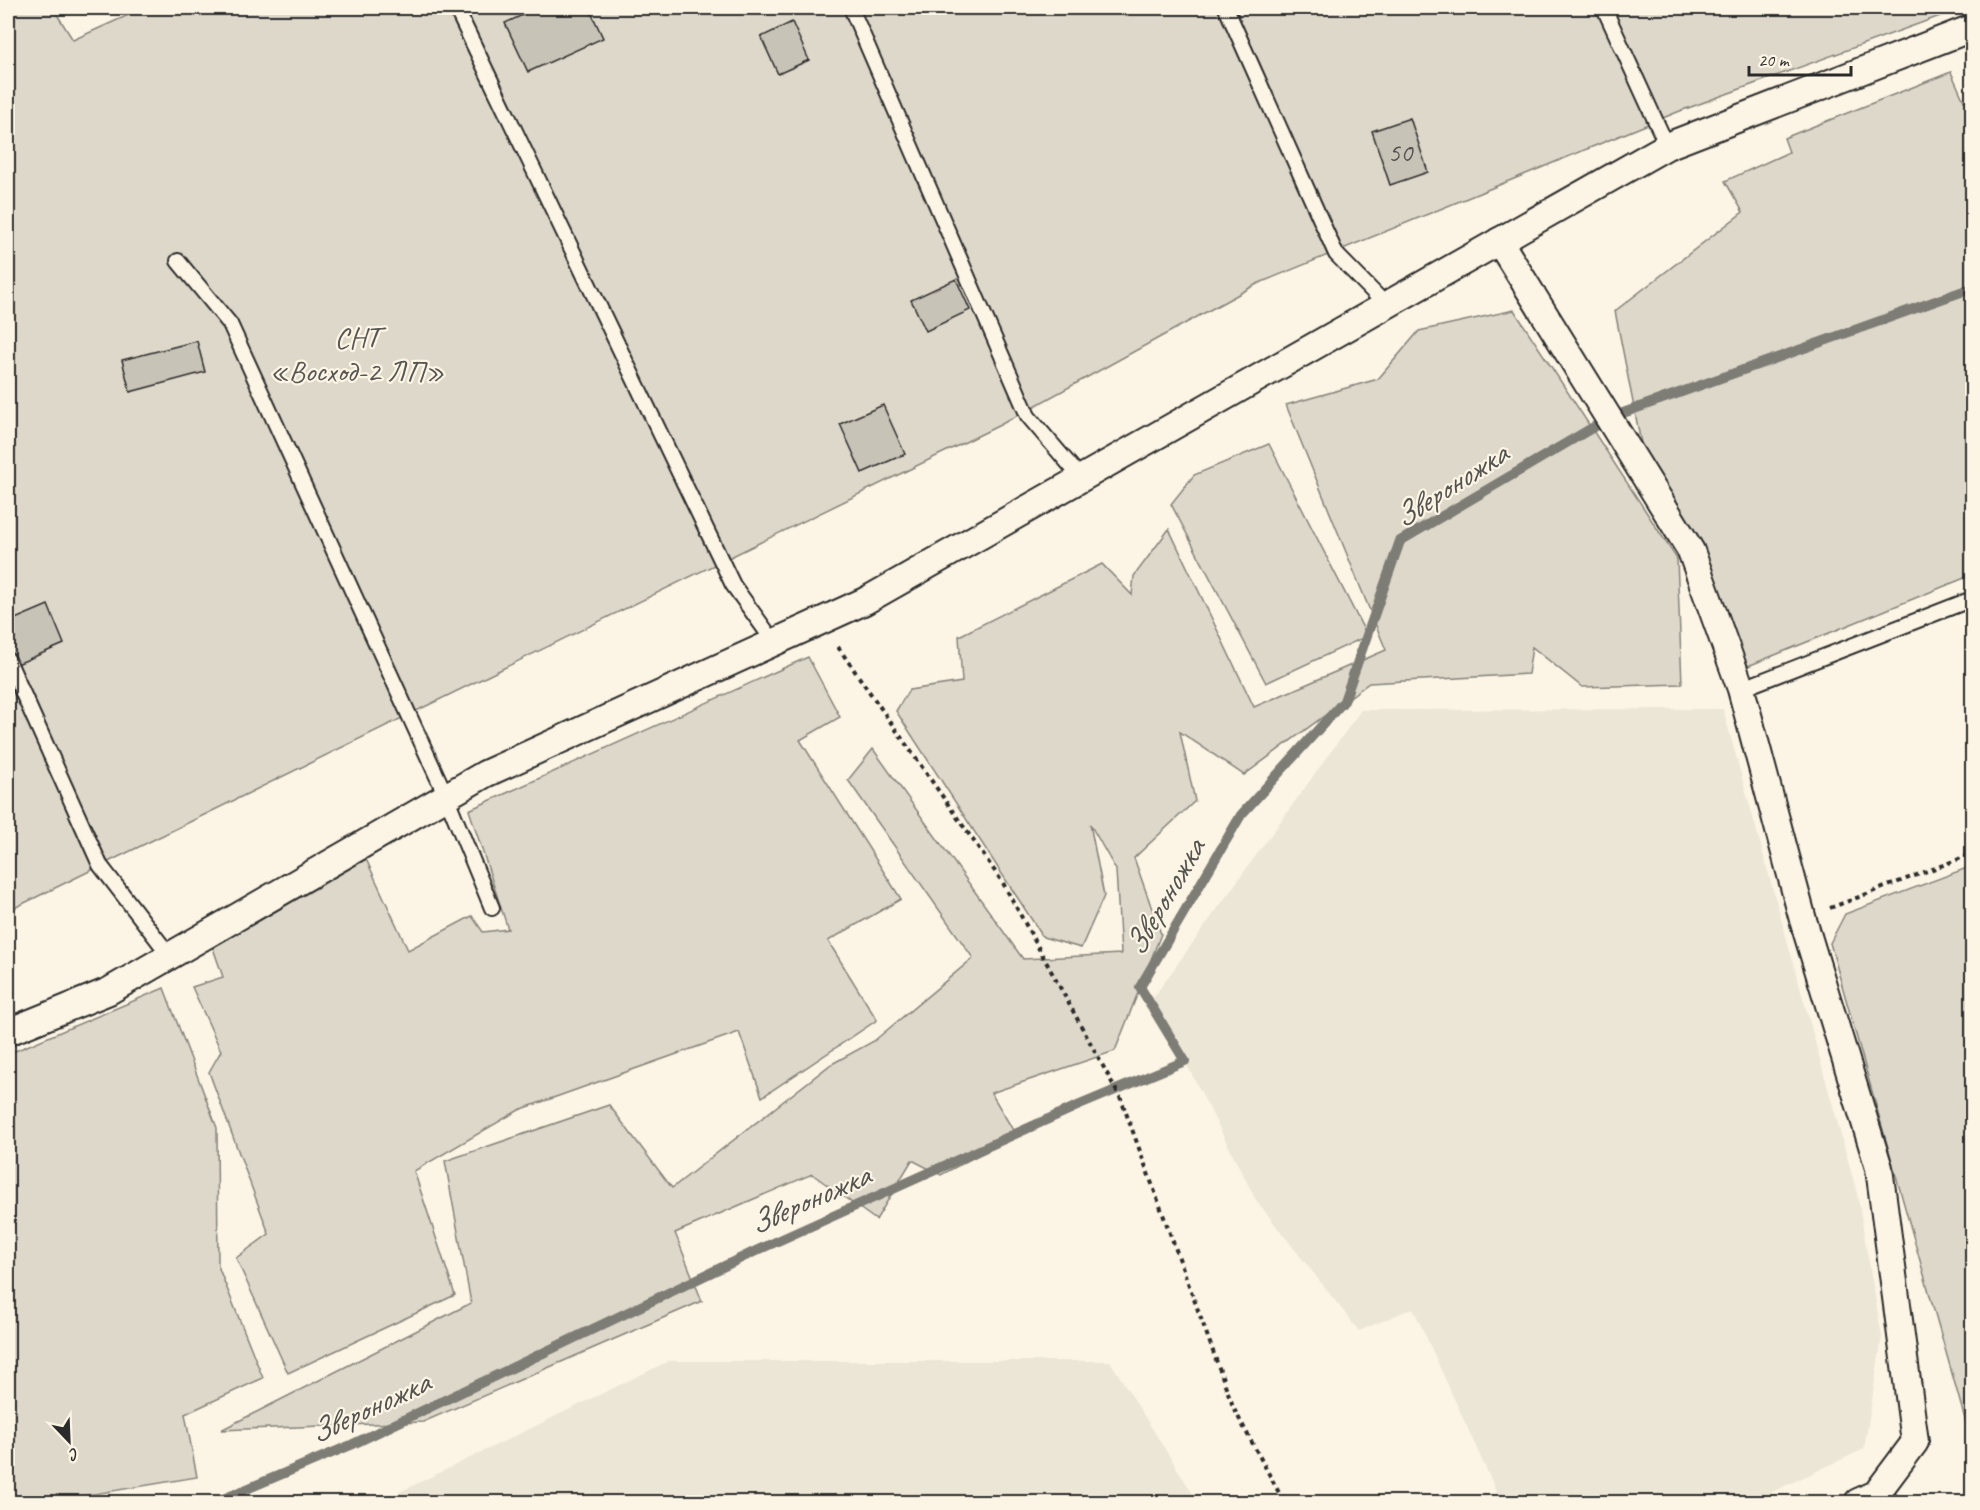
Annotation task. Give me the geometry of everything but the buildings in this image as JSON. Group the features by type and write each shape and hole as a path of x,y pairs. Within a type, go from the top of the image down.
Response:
{"street":[{"path":"8,1032 109,992 485,774 865,601 1667,146 1972,28"},
{"path":"1499,241 1691,551 1741,689 1803,920 1879,1168 1915,1442 1876,1500"}],"lane":[{"path":"456,8 733,585 774,642"},
{"path":"850,8 1028,416 1081,478"},
{"path":"1226,8 1336,254 1386,305"},
{"path":"1604,8 1667,146"},
{"path":"178,261 230,324 446,796 492,908"},
{"path":"1741,689 1972,599"},
{"path":"8,660 100,866 170,956"}],"path":[{"path":"820,622 1004,883 1121,1099 1234,1409 1284,1503"},
{"path":"1803,920 1849,899 1972,854"}],"shaded area":[{"path":"1723,709 1857,1193 1882,1337 1864,1449 1751,1502 1501,1502 1413,1308 1359,1331 1256,1200 1153,998 1361,710"},
{"path":"669,1361 1110,1361 1198,1502 379,1502"}],"green space":[{"name":"СНТ «Восход-2 ЛП»","path":"8,8 53,8 73,40 144,8 1962,8 1680,111 1257,284 1000,425 8,911"},
{"path":"1951,72 1964,101 1972,98 1972,575 1748,666 1641,443 1615,311 1743,212 1725,181 1789,152 1784,138"},
{"path":"1514,310 1677,559 1682,684 1582,687 1532,647 1528,674 1369,683 1244,775 1180,732 1195,801 1134,858 1161,934 1115,1051 991,1093 1016,1135 941,1175 912,1160 876,1220 812,1174 675,1233 702,1301 423,1422 221,1430 471,1303 445,1161 609,1105 672,1188 830,1065 874,1041 973,958 848,780 873,749 1023,959 1121,954 1116,870 1090,824 1104,896 1081,948 1043,937 896,711 909,690 962,682 959,636 1102,564 1132,595 1134,576 1169,529 1254,707 1386,650 1286,405 1378,379 1419,331"},
{"path":"1269,444 1367,636 1266,683 1171,504 1194,475"},
{"path":"808,657 840,717 800,740 901,899 828,941 877,1020 762,1097 739,1032 519,1110 414,1171 455,1295 288,1373 236,1258 269,1234 209,1072 221,1051 192,987 223,977 212,945 366,859 408,950 472,916 483,932 508,929 469,810"},
{"path":"1972,866 1972,1444 1830,943 1845,914"},
{"path":"164,988 217,1128 218,1266 263,1378 185,1414 197,1477 46,1502 8,1502 8,1054"}],"waterway":[{"name":"Звероножка","path":"216,1502 351,1445 760,1249 1075,1107 1185,1061 1140,987 1241,815 1344,701 1400,541 1609,418 1972,288"}]}
